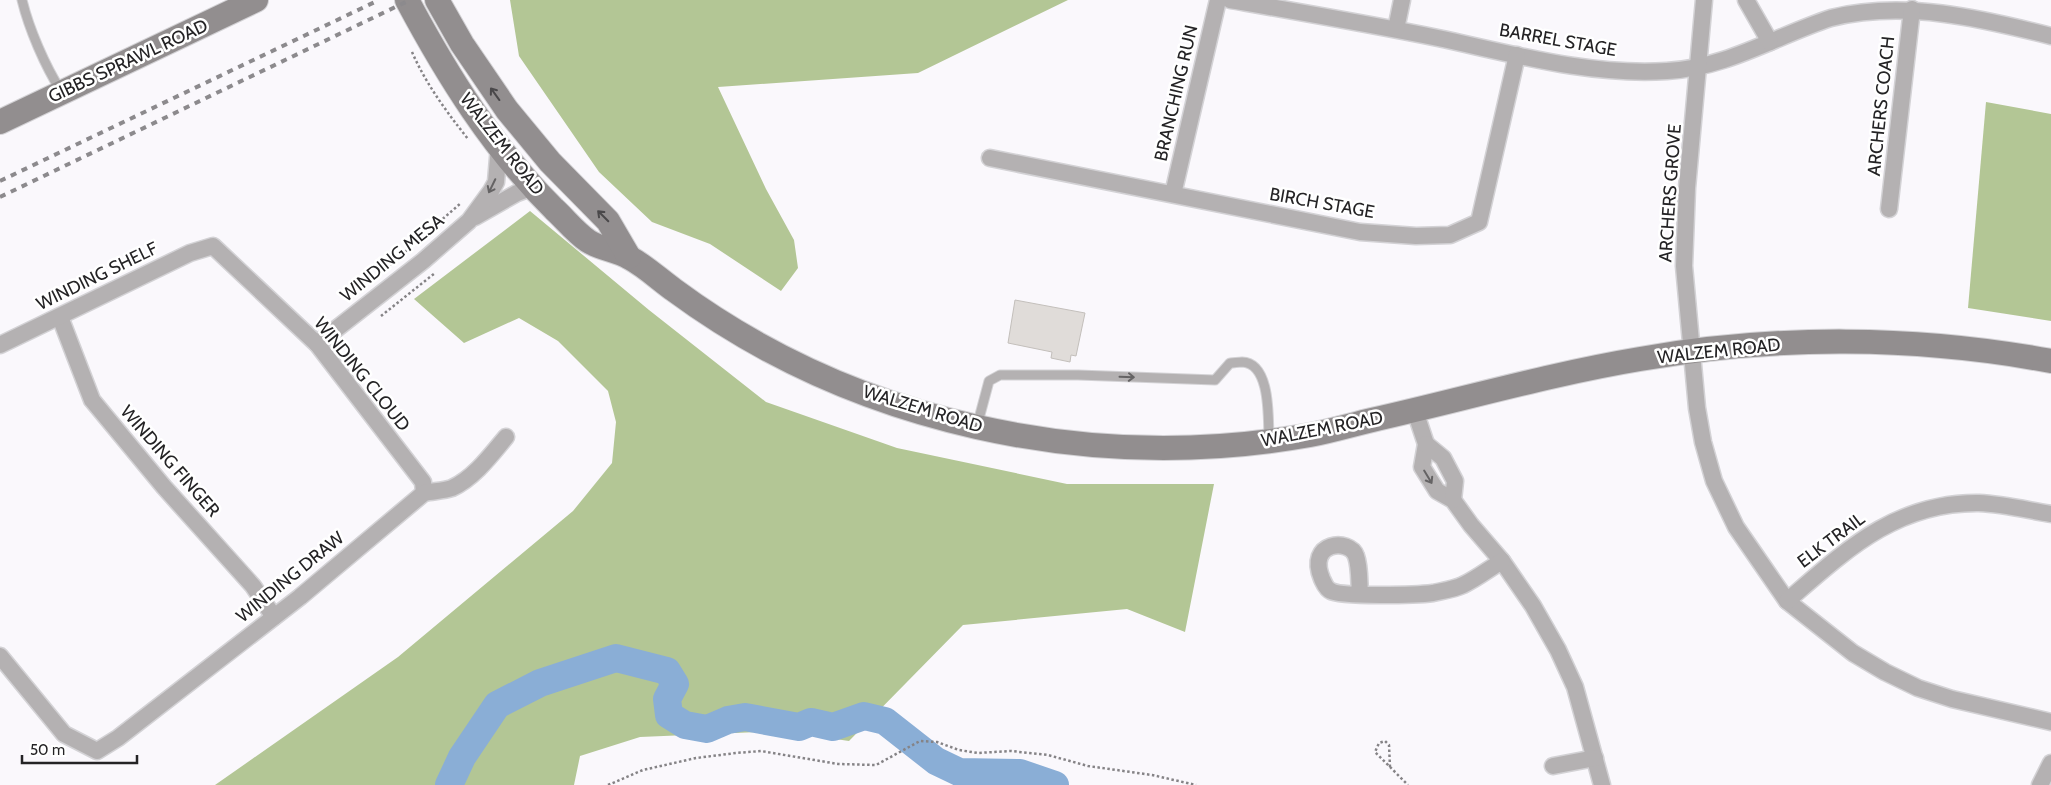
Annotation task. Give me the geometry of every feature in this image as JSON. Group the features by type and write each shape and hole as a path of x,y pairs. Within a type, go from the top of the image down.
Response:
{"main road":[{"name":"GIBBS SPRAWL ROAD","path":"0,122 256,0"},
{"name":"WALZEM ROAD","path":"407,0 438,56 499,146 532,187 589,242 629,257 717,320 788,361 880,398 976,428 1059,441 1140,448 1224,445 1309,435 1551,377 1640,359 1692,351 1810,342 1894,343 2011,354 2051,361"},
{"name":"WALZEM ROAD","path":"437,0 462,44 507,110 550,162 608,221 629,257"}],"street":[{"name":"BRANCHING RUN","path":"1173,194 1218,0"},
{"name":"BARREL STAGE","path":"1230,0 1396,30 1608,72 1666,71 1722,62 1833,17 1870,10 1929,9 1972,16 2051,36"},
{"path":"1396,30 1402,0"},
{"name":"ARCHERS GROVE","path":"1704,0 1684,218 1684,266 1697,408 1703,442 1714,481 1736,528 1787,601 1853,653 1901,680 1952,700 2051,722"},
{"path":"1746,0 1770,42"},
{"name":"ARCHERS COACH","path":"1889,208 1912,8"},
{"name":"BIRCH STAGE","path":"990,158 1360,232 1416,236 1450,235 1479,222 1517,55"},
{"name":"WINDING MESA","path":"469,221 496,182 499,146"},
{"name":"WINDING MESA","path":"317,344 423,261 469,221 517,193 532,187"},
{"name":"WINDING CLOUD","path":"213,246 317,344 423,482 424,493"},
{"name":"WINDING SHELF","path":"0,346 190,253 213,246"},
{"name":"WINDING FINGER","path":"60,317 92,400 164,486 253,586 274,617"},
{"path":"1415,410 1426,444 1422,466 1436,491 1453,500 1471,526 1502,561 1533,606 1575,687 1602,785"},
{"name":"WINDING DRAW","path":"0,656 64,734 97,751 118,738 274,617 424,493 450,488 459,484 479,468 506,437"},
{"path":"1426,444 1443,458 1455,481 1453,500"},
{"name":"ELK TRAIL","path":"1787,601 1856,543 1878,528 1917,512 1952,505 1979,503 1999,504 2051,514"},
{"path":"1360,594 1435,593 1463,585 1502,561"},
{"path":"1553,766 1595,758"},
{"path":"2040,785 2051,763"}],"lane":[{"path":"22,0 25,14 53,79 62,92"},
{"path":"976,428 989,381 1000,375 1078,375 1215,380 1230,363 1244,362 1255,368 1264,380 1269,440"}],"path":[{"path":"411,50 422,75 434,95 472,145"},
{"path":"387,268 465,200"},
{"path":"608,785 643,770 696,758 736,753 761,752 838,764 876,765 920,741 937,742 968,752 1011,751 1048,755 1088,766 1152,775 1196,785"},
{"path":"1390,767 1389,745 1385,741 1379,743 1375,752 1390,767 1408,785"}],"green space":[{"path":"510,0 1068,0 918,73 718,87 766,189 794,240 798,268 781,291 710,244 652,222 599,172 519,56"},
{"path":"1986,102 2051,114 2051,321 1968,308"},
{"path":"530,211 649,310 766,402 897,448 1067,484 1214,484 1185,632 1127,609 963,625 849,741 780,731 640,737 580,756 574,785 215,785 398,657 573,511 612,463 616,422 608,391 558,341 519,318 464,343 414,299"}],"building":[{"path":"1015,300 1085,313 1076,356 1071,355 1070,362 1051,358 1052,352 1008,343"}],"waterway":[{"path":"449,785 462,757 497,705 540,683 616,658 667,671 675,684 667,699 669,715 685,725 707,729 728,720 745,717 799,727 811,722 833,727 864,716 885,721 936,761 959,772 1020,773 1055,785"}],"railway":[{"path":"0,181 379,0"},
{"path":"0,197 410,0"}]}
